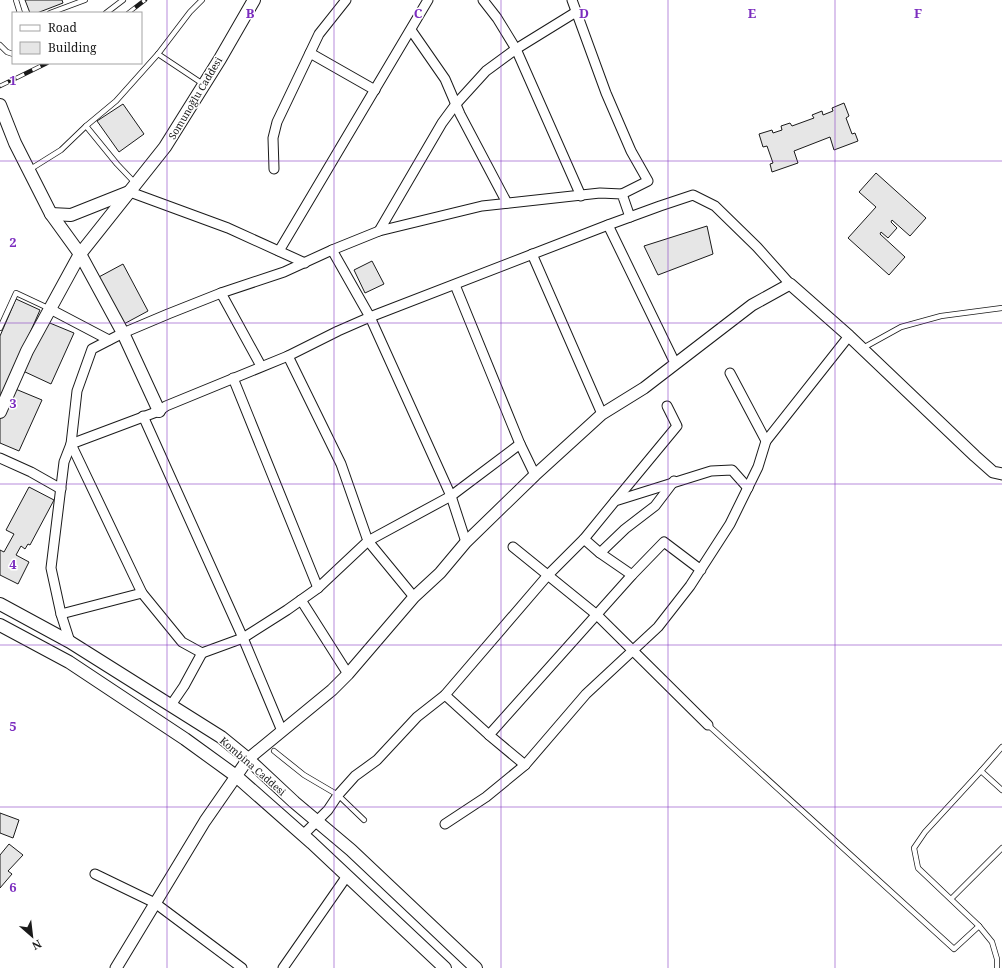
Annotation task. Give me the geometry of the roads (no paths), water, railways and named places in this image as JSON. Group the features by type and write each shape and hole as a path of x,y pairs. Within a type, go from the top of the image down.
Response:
{"main road":[{"name":"Somunoğlu Caddesi","path":"0,412 27,351 80,254 165,147 254,0"},
{"path":"0,105 15,143 51,214 80,254 123,333 159,411"},
{"path":"51,214 71,216 133,188"},
{"name":"Kombina Caddesi","path":"0,604 70,642 221,737 351,850 476,968"},
{"name":"Kombina Caddesi","path":"0,625 69,662 185,739 236,776 303,835 445,968"}],"street":[{"path":"274,169 273,138 277,122 319,34 346,0"},
{"path":"279,251 428,0"},
{"path":"483,0 497,18 516,49 581,196"},
{"path":"70,642 60,614 51,568 64,462 72,444 77,391 92,349 123,333 221,293 284,272 332,250 380,231 482,206 600,193 622,194 648,181 631,151 606,93 572,0"},
{"path":"380,231 442,122 456,104 486,71 516,49 576,12"},
{"path":"411,30 445,80 507,203"},
{"path":"310,53 375,90"},
{"path":"133,188 306,263"},
{"path":"622,194 630,217"},
{"path":"72,444 142,416 159,411 166,406 288,356 370,317 608,225 693,195 716,206 757,247 790,284 862,348 975,456 993,472 1002,474"},
{"path":"608,225 675,363"},
{"path":"332,250 370,317 451,496 466,542"},
{"path":"532,254 602,414"},
{"path":"116,968 205,821 248,759 332,690 348,674 414,597 440,573 466,542 535,474 602,414 644,388 752,305 790,284"},
{"path":"455,285 520,444 535,474"},
{"path":"221,293 261,366"},
{"path":"50,309 109,340"},
{"path":"445,824 486,797 525,765 586,694 658,627 690,586 730,524 758,467 766,442 849,336"},
{"path":"288,356 341,464 368,541 414,597"},
{"path":"730,373 766,442"},
{"path":"233,378 318,588"},
{"path":"303,835 328,810 338,795 355,776 377,760 417,717 444,695 548,575 584,539 677,426 667,406"},
{"path":"142,416 243,638 282,731"},
{"path":"72,444 142,593 182,642 202,653"},
{"path":"171,705 184,686 202,653 243,638 301,600 318,588 368,541 451,496 520,444"},
{"path":"0,458 31,472 61,489"},
{"path":"615,500 711,471 732,470 748,488"},
{"path":"600,553 625,529 655,506 674,482"},
{"path":"584,539 600,553 632,575"},
{"path":"489,735 632,575 664,542 701,570"},
{"path":"513,547 597,615 708,725"},
{"path":"60,614 142,593"},
{"path":"301,600 348,674"},
{"path":"444,695 525,765"},
{"path":"95,874 155,903 242,968"},
{"path":"283,968 346,876"}],"lane":[{"path":"16,0 20,12"},
{"path":"52,12 74,2 85,0"},
{"path":"107,12 123,0"},
{"path":"29,171 61,150 86,126 116,101 158,54 190,12 202,0"},
{"path":"0,45 7,52 12,54"},
{"path":"158,54 204,84"},
{"path":"86,126 117,164 133,188"},
{"path":"0,328 16,293 50,309"},
{"path":"862,348 901,327 941,316 1002,308"},
{"path":"708,725 954,949 979,926"},
{"path":"996,968 997,959 992,942 979,926 918,868 914,848 925,832 1002,747"},
{"path":"274,751 304,775 338,795 364,820"},
{"path":"981,771 1002,790"},
{"path":"951,899 1002,848"}],"railway":[{"path":"129,12 145,0"},
{"path":"0,86 45,64"}]}
